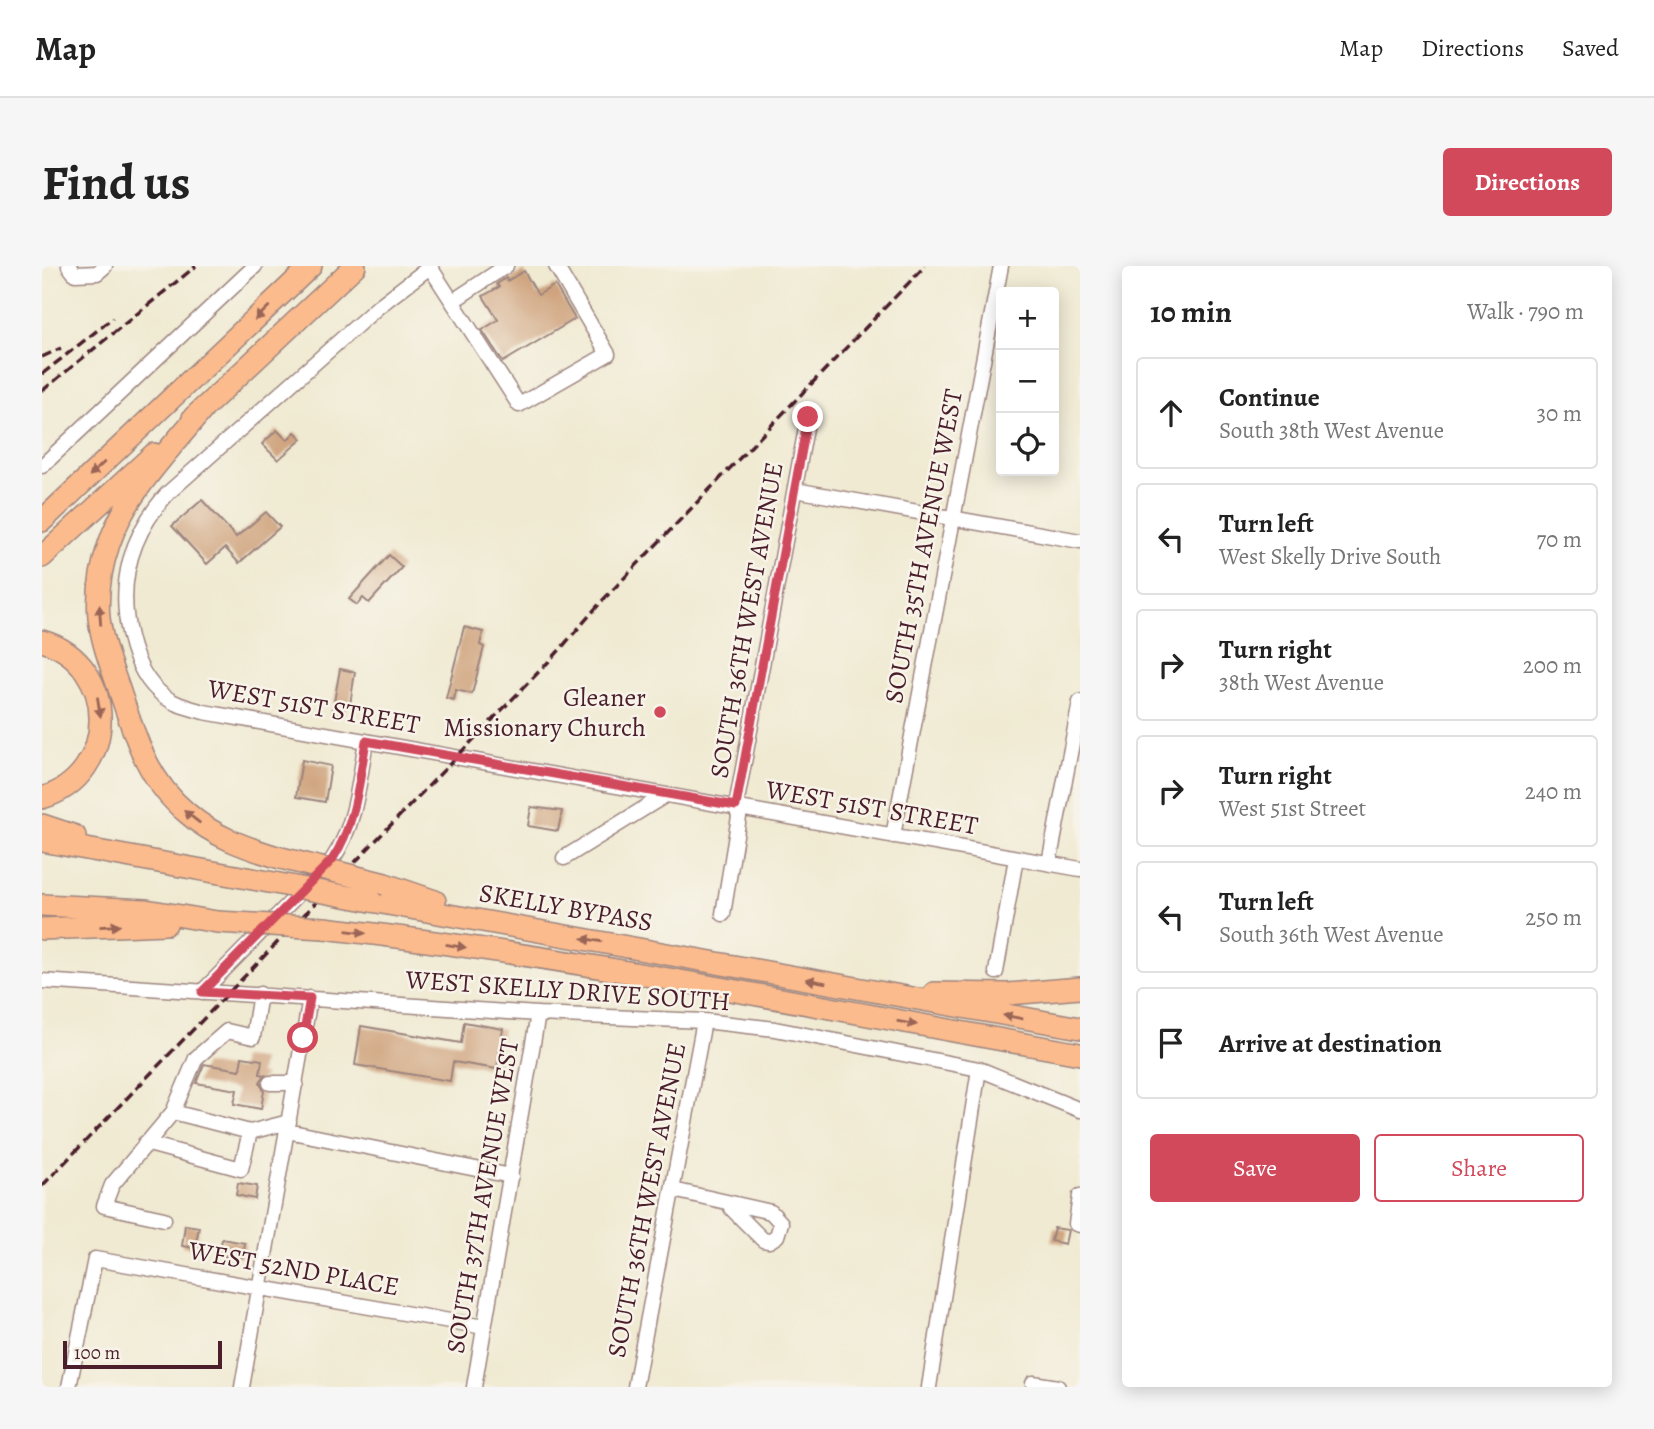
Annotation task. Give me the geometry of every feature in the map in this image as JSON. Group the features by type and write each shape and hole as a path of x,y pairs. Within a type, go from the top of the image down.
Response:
{"highway":[{"path":"42,520 312,266"},
{"path":"42,557 355,266"},
{"path":"203,410 132,497 117,523 103,566 100,590 102,636 139,751 160,785 185,812 206,828 232,843 378,893"},
{"path":"42,641 62,649 79,664 97,694 101,718 98,747 90,763 68,787 42,798"},
{"path":"42,825 137,858"},
{"name":"SKELLY BYPASS","path":"42,841 258,880 378,893 504,924 1080,1028"},
{"path":"42,905 146,910 218,922"},
{"name":"SKELLY BYPASS","path":"42,929 218,922 324,928 730,991 1080,1055"},
{"path":"883,993 1008,993 1080,988"}],"street":[{"path":"69,266 75,274 97,273 105,266"},
{"path":"42,466 255,266"},
{"path":"431,266 519,405 608,354 600,335 556,266"},
{"name":"WEST 51ST STREET","path":"431,266 379,306 168,493 143,525 125,579 124,600 134,652 147,679 164,696 204,712 1080,869"},
{"path":"453,301 506,266"},
{"name":"SOUTH 35TH AVENUE WEST","path":"893,836 1001,266"},
{"name":"SOUTH 36TH WEST AVENUE","path":"723,914 739,817 736,806 808,417"},
{"path":"795,490 1080,541"},
{"path":"1049,863 1080,702"},
{"path":"202,992 332,860 342,845 351,822 366,741"},
{"path":"564,858 664,796"},
{"path":"996,972 1016,858"},
{"name":"WEST SKELLY DRIVE SOUTH","path":"42,981 538,1014 704,1021 851,1042 979,1069 1080,1110"},
{"path":"164,1219 104,1206 112,1185 173,1112 196,1058 227,1031 253,1037 260,994"},
{"path":"242,1387 310,998"},
{"name":"SOUTH 37TH AVENUE WEST","path":"474,1387 538,1014"},
{"name":"SOUTH 36TH WEST AVENUE","path":"635,1387 704,1021"},
{"path":"929,1387 979,1069"},
{"path":"270,1083 296,1083"},
{"path":"173,1112 250,1132 288,1126 511,1176"},
{"path":"145,1143 241,1169 250,1132"},
{"path":"673,1190 731,1204"},
{"path":"1080,1196 1076,1224 1080,1224"},
{"name":"WEST 52ND PLACE","path":"69,1387 95,1259 484,1327"},
{"path":"1033,1383 1058,1387"}],"building":[{"path":"524,271 538,295 555,285 575,319 503,362 482,330 498,320 483,296 499,287 497,284 506,278 507,281"},
{"path":"277,430 287,440 295,432 302,439 278,460 262,444"},
{"path":"202,500 236,537 266,512 280,527 239,563 225,548 207,564 172,526"},
{"path":"389,555 402,567 369,603 363,598 357,605 349,599"},
{"path":"464,627 483,632 480,645 484,647 472,694 456,690 454,700 446,698"},
{"path":"340,669 355,672 350,705 345,704 343,715 332,713"},
{"path":"302,760 331,766 325,802 296,797"},
{"path":"531,807 562,811 558,831 528,826"},
{"path":"464,1022 503,1029 497,1069 453,1062 450,1081 355,1065 361,1026 461,1043"},
{"path":"242,1057 262,1060 260,1074 265,1075 260,1082 264,1091 261,1109 234,1104 237,1090 196,1083 204,1064 240,1070"},
{"path":"238,1183 257,1186 255,1199 236,1195"},
{"path":"185,1225 199,1227 195,1248 182,1246"},
{"path":"1054,1228 1068,1230 1065,1244 1051,1241"},
{"path":"222,1239 245,1243 243,1257 219,1256"}],"railway":[{"path":"42,391 196,266"},
{"path":"42,1186 556,654 602,601 925,266"},
{"path":"42,374 113,318"},
{"path":"42,357 61,348"}],"place":[{"name":"Gleaner Missionary Church","path":"660,712"}],"route":[{"path":"303,1038 310,998 202,992 332,860 342,845 355,806 366,741 664,796 736,806 808,417"}]}
